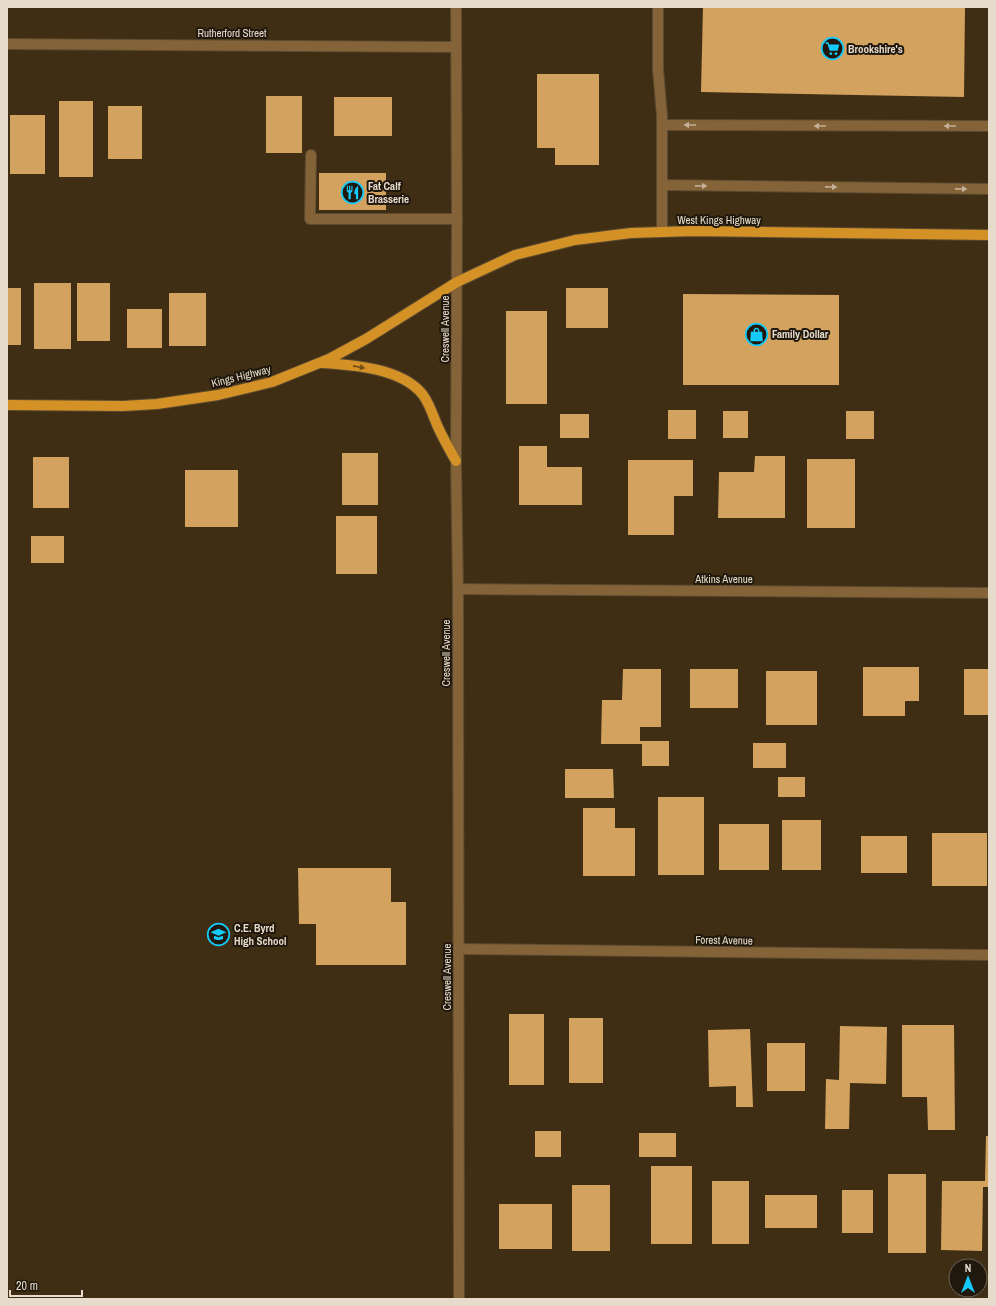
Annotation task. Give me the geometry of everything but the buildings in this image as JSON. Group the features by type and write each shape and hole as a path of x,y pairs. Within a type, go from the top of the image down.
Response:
{"main road":[{"name":"West Kings Highway","path":"457,282 515,255 575,240 631,233 693,231 989,235"},
{"name":"Kings Highway","path":"7,405 123,406 157,404 218,395 272,382 320,362 366,338 457,282"},
{"path":"320,362 345,364 380,370 397,376 410,383 423,394 447,446 456,461"}],"street":[{"name":"Creswell Avenue","path":"456,7 459,1299"},
{"path":"658,7 658,69 662,125 662,232"},
{"name":"Rutherford Street","path":"7,44 456,47"},
{"path":"662,125 989,126"},
{"path":"311,155 310,219 457,219"},
{"path":"662,185 989,189"},
{"name":"Atkins Avenue","path":"458,589 989,593"},
{"name":"Forest Avenue","path":"459,949 989,955"}],"place":[{"name":"Brookshire's","path":"833,49"},
{"name":"Fat Calf Brasserie","path":"353,192"},
{"name":"Family Dollar","path":"756,334"},
{"name":"C.E. Byrd High School","path":"219,934"}]}
